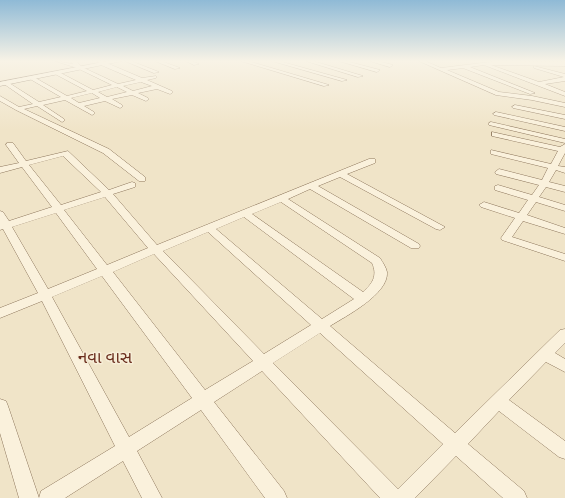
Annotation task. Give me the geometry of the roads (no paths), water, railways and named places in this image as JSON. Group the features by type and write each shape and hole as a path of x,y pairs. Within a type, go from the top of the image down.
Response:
{"street":[{"path":"3,84 62,120"},
{"path":"43,84 92,113"},
{"path":"79,84 120,106"},
{"path":"18,109 121,84"},
{"path":"151,84 170,92"},
{"path":"477,84 498,94 563,104"},
{"path":"509,84 563,104"},
{"path":"514,86 535,84"},
{"path":"539,84 565,94"},
{"path":"118,85 146,99"},
{"path":"79,105 157,87"},
{"path":"0,98 18,109 106,151 142,179"},
{"path":"515,107 565,117"},
{"path":"496,114 565,129"},
{"path":"491,124 565,141"},
{"path":"495,134 563,151 544,184 506,238 565,258"},
{"path":"10,146 56,209 106,270 202,401 277,498"},
{"path":"494,152 565,170"},
{"path":"0,170 65,153 107,193 156,250 262,363 393,498"},
{"path":"0,313 372,161"},
{"path":"499,172 565,190"},
{"path":"340,174 440,227"},
{"path":"3,226 132,185"},
{"path":"311,186 415,246"},
{"path":"498,188 565,208"},
{"path":"48,498 363,299 377,287 382,279 382,271 376,261 281,198"},
{"path":"484,205 565,231"},
{"path":"245,213 363,299"},
{"path":"0,214 3,226 45,295 152,498"},
{"path":"209,228 517,498"},
{"path":"402,498 565,334"},
{"path":"545,354 565,366"},
{"path":"498,401 565,451"},
{"path":"0,406 29,498"}],"district":[{"name":"નવા વાસ","path":"105,357"}]}
